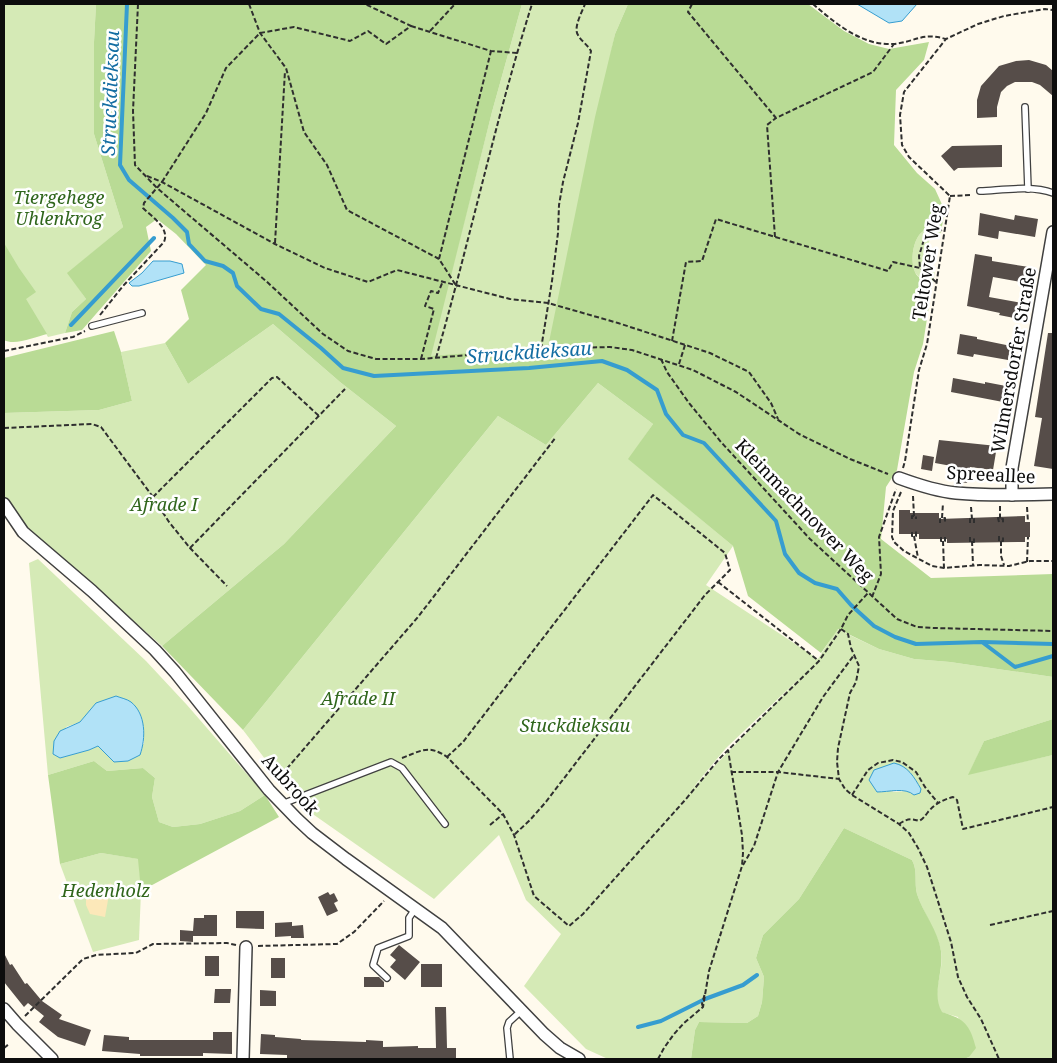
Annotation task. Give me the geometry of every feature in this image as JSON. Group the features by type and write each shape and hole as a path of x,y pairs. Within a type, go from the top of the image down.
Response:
{"street":[{"name":"Wilmersdorfer Straße","path":"1012,495 1012,468 1053,232"},
{"name":"Spreeallee","path":"899,478 955,493 1053,494"},
{"name":"Aubrook","path":"4,504 22,532 92,591 155,650 175,672 269,790 312,833 448,934 521,1011 560,1048 579,1059"},
{"path":"244,1059 246,947"},
{"path":"4,1009 52,1059"}],"lane":[{"path":"1025,107 1028,189"},
{"path":"980,191 1028,189 1044,190 1053,193"},
{"path":"92,326 142,313"},
{"path":"282,804 391,762 402,768 445,824"},
{"path":"387,978 373,966 378,948 409,936 409,918 415,909"},
{"path":"510,1059 507,1028 509,1022 521,1011"}],"path":[{"path":"138,4 133,111 135,165 157,188 266,281 323,334 348,351 376,359 422,359 541,349 610,347 632,350 693,370 736,392 821,446 899,478"},
{"path":"249,4 260,33 286,68 304,132 327,165 347,210 439,259 457,287"},
{"path":"365,4 411,26 491,51 517,53"},
{"path":"430,31 455,4"},
{"path":"436,358 457,287 517,53 532,4"},
{"path":"541,349 554,262 559,205 578,123 591,51 577,34 576,30 585,4"},
{"path":"692,4 688,12 776,118"},
{"path":"813,4 830,19 870,42 894,44 924,36 946,39"},
{"name":"Teltower Weg","path":"872,597 881,574 879,537 905,461 919,370 927,344 950,196 909,157 902,145 900,115 904,92 946,39 978,24 1004,16 1053,10"},
{"path":"4,351 83,333 92,326 123,286 160,246 166,236 161,226 143,208 144,204 162,182 206,113 226,68 260,33 294,27 350,41 368,31 386,44 411,26"},
{"path":"775,237 766,125 776,118 873,72 894,44"},
{"path":"439,259 491,51"},
{"path":"275,244 286,68"},
{"path":"144,175 162,182 275,244 325,268 368,282 397,270 443,281 457,287 510,299 548,303 710,353 749,372 770,403 779,421"},
{"path":"950,196 971,196 980,191"},
{"path":"672,341 686,262 702,261 716,219 888,271 892,262 920,268 936,282"},
{"path":"920,268 919,256 925,236 935,231 944,230"},
{"path":"422,359 434,309 426,306 431,291 438,293 443,281"},
{"path":"679,364 685,345"},
{"name":"Kleinmachnower Weg","path":"661,358 666,372 721,442 810,539 897,619 917,627 1053,631"},
{"path":"153,497 272,378 277,377 319,416"},
{"path":"190,548 345,389"},
{"path":"4,428 92,424 101,427 153,497 169,522 190,548 227,586"},
{"path":"269,790 418,617 556,437"},
{"path":"916,519 916,516 914,516 913,495 917,484"},
{"path":"940,523 945,491"},
{"path":"446,757 463,742 653,495 725,552 730,570 705,595 545,803 514,835"},
{"path":"1027,495 1028,522"},
{"path":"898,501 893,510 892,537 894,542 904,552 932,566 944,568 973,565 1004,566 1046,559 1053,561"},
{"path":"912,519 912,516 914,516"},
{"path":"942,518 944,518 945,523"},
{"path":"998,522 998,518 1003,518 1003,522"},
{"path":"970,523 970,519 974,519 974,523"},
{"path":"914,536 916,536 916,531"},
{"path":"912,532 918,559"},
{"path":"970,536 973,565"},
{"path":"972,542 974,542 974,536"},
{"path":"998,536 999,541 1001,541"},
{"path":"1003,536 1001,556 1004,566"},
{"path":"941,537 941,541 943,541 944,568"},
{"path":"943,541 945,541 945,537"},
{"path":"1027,562 1028,537"},
{"path":"718,582 819,661"},
{"path":"391,762 427,749 437,750 446,757 503,814 514,835 534,896 569,926 583,914 728,750 819,661 841,629 848,615 868,593"},
{"path":"841,629 848,634 859,666 856,682 850,693 838,748 837,762 840,779 845,789 852,795 876,808 909,833 927,868 950,942 958,977 999,1059"},
{"path":"658,1059 674,1034 703,1007 711,962 742,866 754,846 778,772 823,697 854,654"},
{"path":"728,750 742,835 742,866"},
{"path":"852,795 868,770 878,763 893,760 902,762 916,772 925,788 938,803"},
{"path":"731,772 778,772 840,779"},
{"path":"899,824 911,819 922,820 933,806 953,797 957,800 963,829 1053,807"},
{"path":"490,825 503,814"},
{"path":"264,946 337,944 354,932 379,908"},
{"path":"990,925 1053,911"},
{"path":"17,1024 82,959 96,955 136,953 153,944 227,943 246,947"},
{"path":"4,1048 9,1044"}],"green space":[{"name":"Tiergehege Uhlenkrog","path":"4,4 96,4 94,134 123,227 68,273 86,299 72,312 65,333 48,337 44,330 4,340"},
{"path":"96,4 522,4 492,112 431,356 548,347 595,117 615,34 628,4 808,4 844,31 869,44 889,49 929,42 924,60 896,90 894,145 917,173 935,189 945,211 942,226 930,228 922,232 918,237 913,252 913,268 916,274 932,287 923,344 914,372 897,470 886,487 881,539 931,578 1053,574 1053,677 950,662 914,659 879,649 838,629 821,653 748,596 733,546 628,459 653,424 598,383 546,445 498,416 243,730 162,646 284,544 396,426 340,382 273,324 188,384 165,343 189,319 181,290 206,265 176,234 157,219 146,227 151,251 82,330 65,333 72,312 86,299 67,273 123,227 94,134"},
{"path":"522,4 628,4 615,34 548,354 430,356 492,112"},
{"path":"942,226 941,233 932,235 928,245 927,265 935,273 932,287 915,272 913,268 913,252 918,237 922,232 930,228"},
{"path":"4,243 36,292 26,299 47,334 19,342 4,340"},
{"name":"Afrade I","path":"273,324 340,382 396,426 284,544 162,646 29,529 4,497 4,413 99,410 132,401 121,352 165,343 188,384"},
{"path":"114,331 121,352 132,401 99,410 4,413 4,358"},
{"path":"598,383 653,424 629,459 733,546 706,585 818,659 837,629 879,649 914,659 950,662 1053,677 1053,719 984,741 969,774 1053,755 1053,1059 964,1059 969,1057 958,1017 941,1012 938,1005 937,990 942,959 941,951 917,894 915,868 912,860 844,828 799,899 763,935 756,958 764,977 762,1002 758,1016 747,1023 699,1022 695,1030 691,1059 608,1059 586,1049 524,986 561,934 526,900 499,835 434,899 307,810 294,797 243,730 498,416 546,445","holes":["802,676 692,789 726,748","913,775 914,795 909,791 892,792"]},
{"path":"38,559 146,661 265,795 240,811 200,824 173,827 159,822 152,797 155,778 143,768 107,771 94,761 48,775 29,563","holes":["139,711 144,729 144,744 98,746 60,758 66,727 80,722 88,714"]},
{"path":"1053,719 1053,755 968,775 984,741"},
{"path":"94,761 107,771 143,768 155,778 152,797 159,822 173,827 200,824 240,811 265,795 279,817 141,891 138,859 101,853 60,864 48,775"},
{"path":"844,828 912,860 915,868 917,894 937,936 941,951 938,990 939,1005 942,1012 956,1017 969,1028 976,1048 969,1057 964,1059 691,1059 695,1030 699,1022 747,1023 758,1016 762,1002 764,977 756,958 763,935 799,899"},
{"name":"Hedenholz","path":"101,853 139,859 141,891 139,940 93,952 60,864"}],"sand":[{"path":"111,883 105,917 90,914 86,905 86,895"}],"water":[{"path":"857,4 917,4 902,21 889,23"},
{"path":"153,261 170,261 182,264 184,273 139,286 132,286 129,283"},
{"path":"116,696 131,702 140,713 144,734 140,755 128,761 114,762 98,746 60,758 53,754 54,741 60,731 80,722 96,703"},
{"path":"894,763 899,764 910,773 921,789 920,793 914,795 906,791 877,792 869,780 874,770"}],"building":[{"path":"1029,60 1046,65 1053,71 1053,96 1040,85 1032,82 1015,82 1001,92 997,107 997,117 977,118 977,100 981,86 999,66 1016,61"},
{"path":"1002,145 1002,167 958,168 954,171 941,156 952,146"},
{"path":"980,213 1014,220 1015,215 1038,219 1035,237 999,231 998,239 978,235"},
{"path":"975,254 992,257 992,261 1029,267 1026,283 993,277 989,297 1022,303 1019,319 967,306"},
{"path":"1048,333 1053,333 1053,469 1034,466 1042,418 1035,417"},
{"path":"960,334 1011,346 1008,360 974,354 973,357 957,354"},
{"path":"953,378 1006,386 1003,402 951,392"},
{"path":"939,440 997,446 993,470 970,467 967,483 955,481 957,467 935,463"},
{"path":"923,455 934,457 932,471 921,469"},
{"path":"899,510 910,510 910,513 939,513 939,519 1025,516 1025,522 1030,522 1030,537 1025,537 1025,542 947,543 947,539 919,539 919,534 899,534"},
{"path":"328,892 330,895 334,893 338,901 334,903 338,911 327,916 318,897"},
{"path":"236,911 264,911 264,929 236,928"},
{"path":"204,915 217,915 217,936 193,936 193,942 180,941 180,930 193,931 194,918 204,918"},
{"path":"292,922 292,926 303,925 304,938 291,938 291,936 275,937 275,923"},
{"path":"399,945 420,962 405,980 390,967 396,960 390,955"},
{"path":"4,953 10,965 12,964 25,984 27,983 42,1001 62,1015 59,1019 91,1030 85,1046 58,1037 39,1022 44,1016 28,1003 24,1007 4,982"},
{"path":"205,956 219,956 219,976 205,976"},
{"path":"271,958 285,958 285,978 271,978"},
{"path":"421,964 442,964 442,987 421,987"},
{"path":"364,977 379,977 384,982 384,987 364,987"},
{"path":"215,989 231,989 230,1003 214,1003"},
{"path":"260,990 276,991 276,1006 260,1006"},
{"path":"435,1007 446,1007 447,1048 456,1048 456,1059 315,1059 287,1058 287,1055 260,1054 261,1034 301,1040 383,1041 383,1047 418,1046 418,1048 436,1048"},
{"path":"213,1032 232,1032 232,1054 203,1053 203,1056 140,1056 140,1054 102,1051 104,1035 129,1037 129,1040 213,1040"}],"waterway":[{"name":"Struckdieksau","path":"127,4 120,165 129,180 187,232 189,244 205,261 223,266 233,273 237,286 261,309 279,314 343,368 374,376 529,368 602,361 627,370 657,390 666,414 683,435 704,443 776,521 785,554 799,573 815,583 837,589 874,626 895,637 916,644 982,642 1015,667 1053,656"},
{"path":"71,325 154,238"},
{"path":"983,642 1053,644"},
{"path":"638,1027 661,1021 705,999 743,985 757,975"}],"park label":[{"name":"Afrade II","path":"358,698"},
{"name":"Stuckdieksau","path":"575,725"}]}
